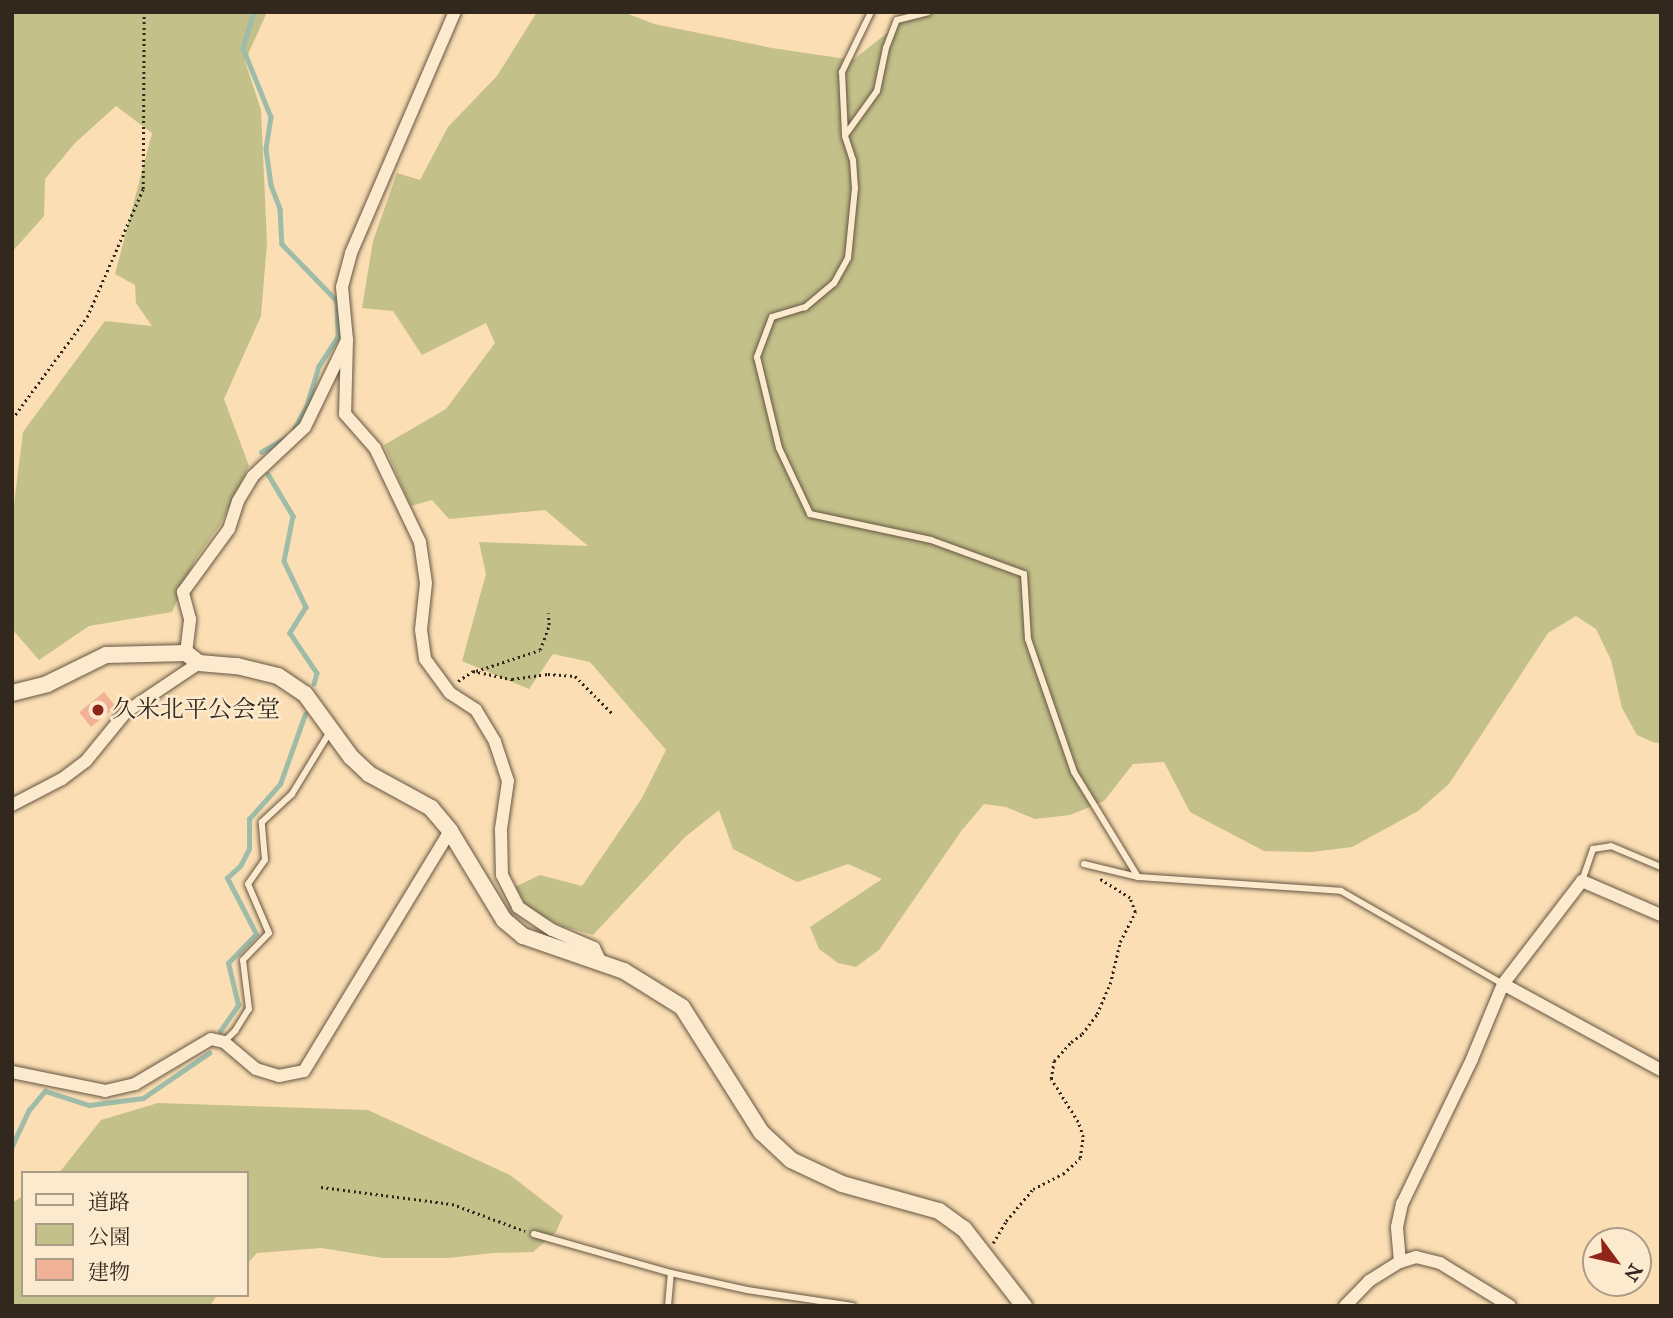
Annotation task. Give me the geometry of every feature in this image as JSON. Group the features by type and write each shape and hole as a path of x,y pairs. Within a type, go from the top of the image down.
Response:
{"street":[{"path":"455,12 351,253 342,287 347,340 343,390 345,414 375,448 397,489 419,542 426,583 421,629 425,659 450,693 476,710 495,743 508,781 501,828 502,875 518,907 552,930 594,948 601,963"},
{"path":"193,658 190,619 183,592 229,529 238,501 253,476 304,427 347,340"},
{"path":"12,692 47,684 106,655 193,658 278,676 305,694 351,757 369,774 431,808 450,831 504,920 523,936 624,971 682,1007 761,1132 791,1160 842,1184 939,1210 964,1228 1024,1306"},
{"path":"12,805 62,779 86,761 126,712 193,658"},
{"path":"12,1072 105,1091 135,1084 211,1039 224,1042 256,1069 279,1076 304,1072 450,831"},
{"path":"1400,1262 1397,1227 1402,1204 1472,1059 1503,984 1582,881 1661,915"},
{"path":"1503,984 1661,1070"},
{"path":"1345,1306 1369,1281 1400,1262 1416,1257 1440,1263 1510,1306"}],"lane":[{"path":"871,12 842,72 845,136 853,160 855,188 848,258 834,283 805,307 772,317 757,357 779,448 810,514 931,540 1024,574 1028,639 1074,772 1138,877"},
{"path":"845,136 877,91 886,48 897,20 928,12"},
{"path":"224,1042 235,1031 249,1009 243,961 269,933 247,884 265,860 262,821 292,794 332,728"},
{"path":"1582,881 1593,849 1611,846 1661,867"},
{"path":"1084,864 1110,873 1138,877 1341,891 1503,984"},
{"path":"534,1234 671,1273 747,1290 853,1306"},
{"path":"668,1306 671,1273"}],"path":[{"path":"12,419 87,317 143,189 144,12"},
{"path":"476,710 457,679 473,671 540,650 550,625 548,613"},
{"path":"473,671 512,679 548,674 575,676 613,714"},
{"path":"986,1255 1006,1221 1033,1189 1063,1174 1080,1158 1083,1137 1078,1122 1051,1079 1055,1061 1071,1042 1083,1034 1097,1014 1110,984 1120,942 1135,912 1130,898 1106,886 1084,864"},
{"path":"321,1186 452,1204 534,1234"}],"green space":[{"path":"12,12 267,12 245,61 261,110 267,243 261,316 224,399 249,466 220,525 195,560 172,612 89,626 39,660 12,629 12,520 23,432 105,321 152,326 136,303 135,285 115,274 152,133 116,106 75,143 45,179 44,216 12,252"},
{"path":"537,12 623,12 654,24 772,48 853,60 905,19 909,12 1661,12 1661,742 1655,743 1637,735 1622,708 1611,660 1596,629 1576,616 1548,633 1449,784 1418,811 1352,847 1312,852 1264,851 1190,812 1164,762 1133,764 1104,801 1070,815 1035,819 1006,807 984,804 962,830 879,950 856,967 838,963 819,949 810,927 882,879 848,864 797,882 733,849 719,810 685,837 593,935 564,927 529,910 515,887 540,875 582,886 642,798 666,750 590,662 553,654 529,689 462,661 486,574 479,542 588,546 545,510 449,519 432,500 411,506 384,445 446,409 495,343 486,323 422,355 393,311 362,308 373,241 397,173 420,180 448,127 497,76"},
{"path":"158,1103 368,1110 510,1175 563,1216 556,1232 533,1252 448,1258 383,1258 321,1248 257,1253 248,1263 248,1171 61,1171 101,1120"},
{"path":"21,1197 21,1297 216,1297 210,1306 12,1306 12,1203"}],"building":[{"name":"久米北平公会堂","path":"104,692 116,707 91,727 79,712"}],"waterway":[{"path":"254,12 243,48 271,117 266,149 271,185 280,209 282,244 337,301 338,337 319,366 307,406 294,430"},
{"path":"261,452 285,438"},
{"path":"268,474 293,516 284,561 306,607 290,633 317,673 314,684"},
{"path":"220,1031 238,1005 228,963 256,934 227,878 240,866 249,849 249,819 280,784 305,714"},
{"path":"12,1146 29,1110 45,1091 89,1105 143,1098 209,1053"}],"place":[{"name":"久米北平公会堂","path":"98,710"}]}
